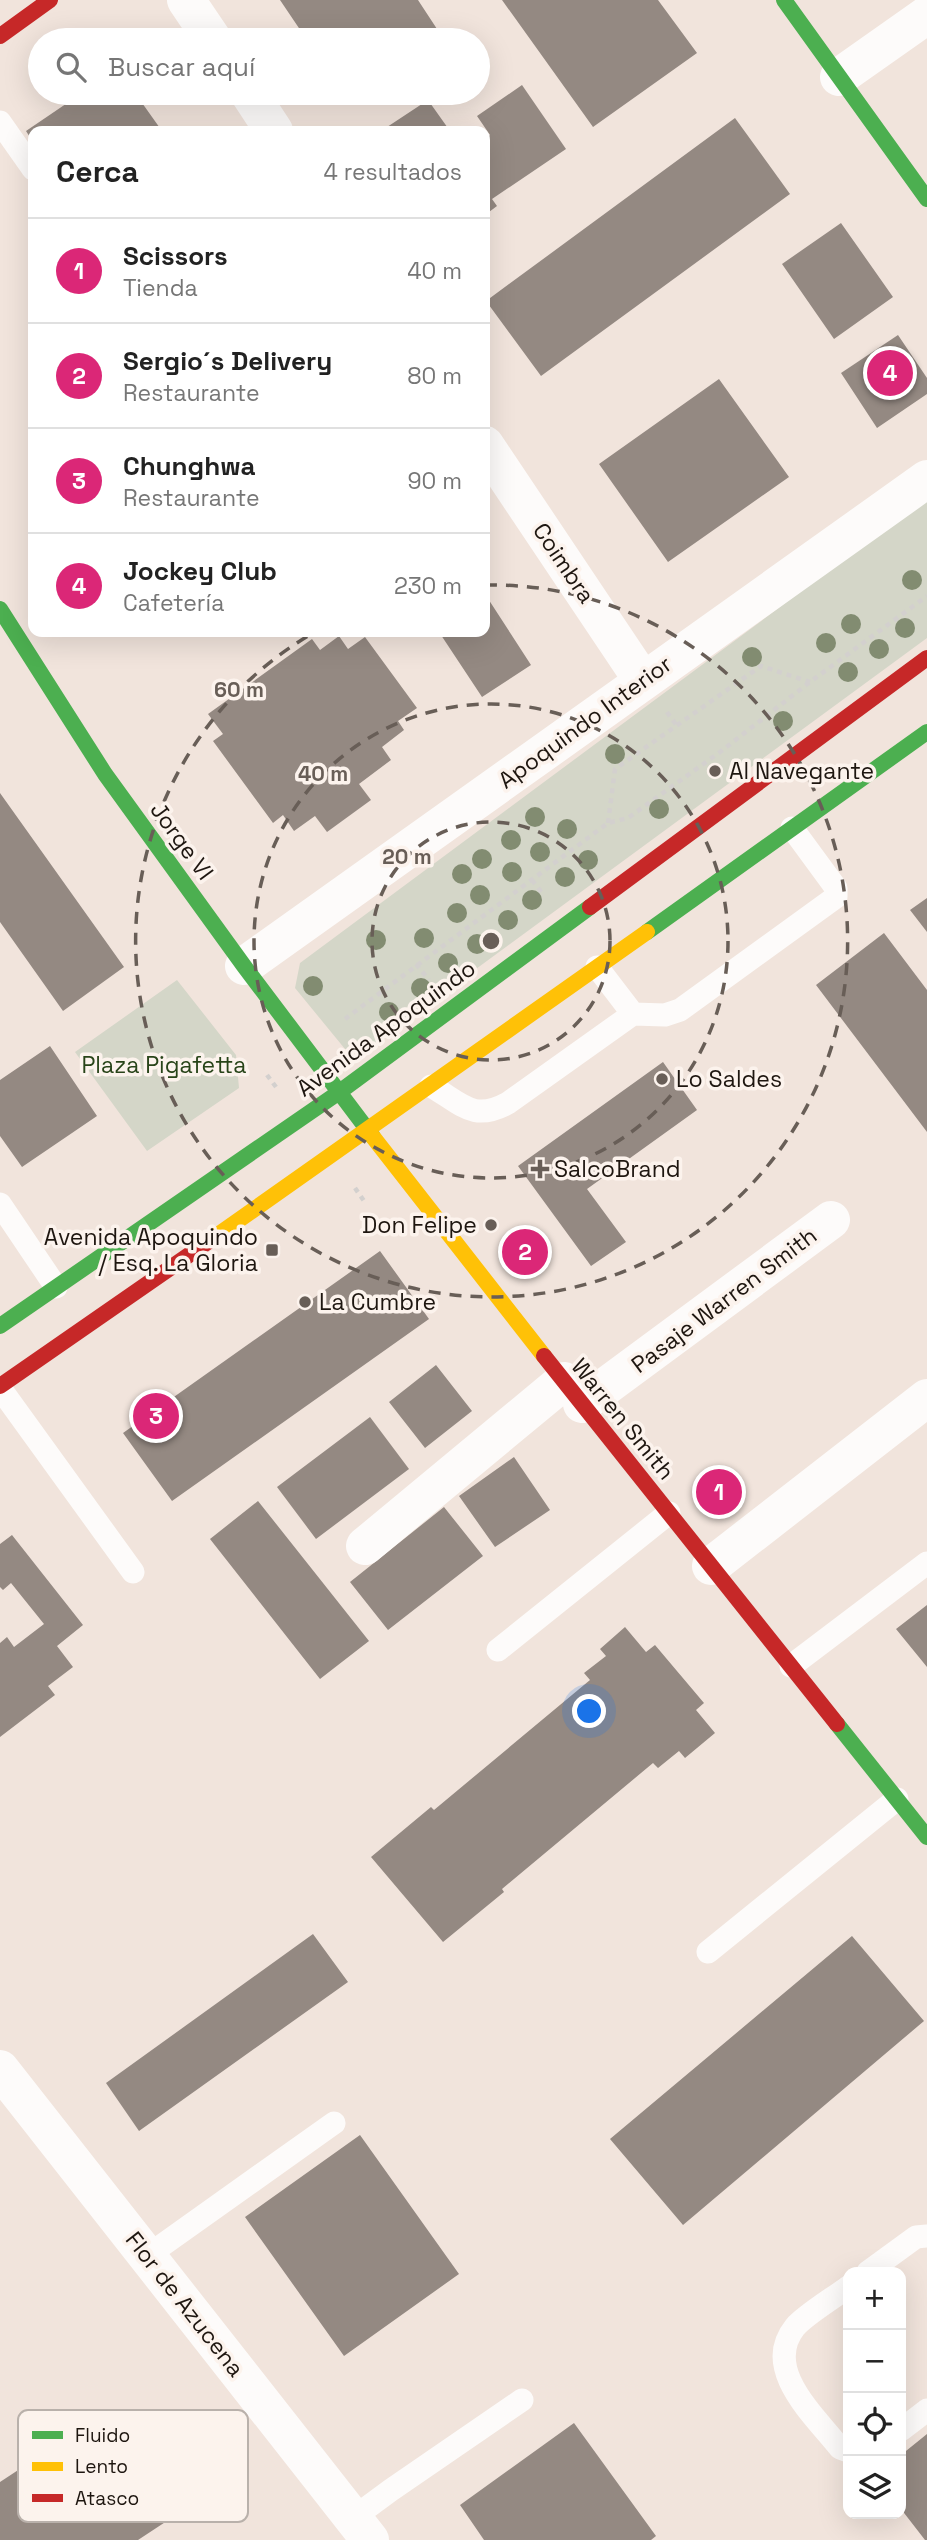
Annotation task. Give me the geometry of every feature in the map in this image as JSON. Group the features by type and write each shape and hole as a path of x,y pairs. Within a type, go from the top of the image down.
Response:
{"main road":[{"path":"784,0 927,199"},
{"path":"0,36 42,2"},
{"name":"Jorge VI","path":"0,609 105,774 338,1093"},
{"name":"Avenida Apoquindo","path":"0,1326 338,1093 927,658"},
{"path":"0,1387 368,1131 927,732"},
{"name":"Warren Smith","path":"338,1093 927,1837"}],"street":[{"path":"186,0 205,28"},
{"path":"839,77 927,15"},
{"path":"257,105 271,126"},
{"name":"Coimbra","path":"490,452 643,681"},
{"name":"Apoquindo Interior","path":"244,966 927,479"},
{"name":"Pasaje Warren Smith","path":"365,1546 573,1393 831,1220"},
{"path":"711,1566 927,1398"},
{"name":"Flor de Azucena","path":"0,2069 362,2529"}],"lane":[{"path":"0,122 28,162"},
{"path":"431,1086 476,1112 493,1111 633,1014 665,1015 680,1010 836,897 836,888 792,828"},
{"path":"597,967 633,1014"},
{"path":"0,1203 56,1287"},
{"path":"0,1387 133,1572"},
{"path":"498,1650 669,1513"},
{"path":"791,1666 927,1563"},
{"path":"708,1952 897,1799"},
{"path":"147,2256 334,2123"},
{"path":"875,2267 916,2237 927,2236"},
{"path":"843,2291 796,2326 782,2360 789,2382 843,2449"},
{"path":"362,2529 522,2400"},
{"path":"906,2426 927,2410"}],"path":[{"path":"345,1019 608,823 628,818 720,752 927,596"},
{"path":"608,823 615,769 761,666 810,682"}],"green space":[{"path":"927,498 927,638 367,1049 345,1049 295,988 300,963"},
{"name":"Plaza Pigafetta","path":"177,980 236,1055 239,1088 147,1151 75,1052"}],"building":[{"path":"280,0 418,0 436,28 299,28"},
{"path":"502,0 658,0 697,53 593,127"},
{"path":"522,85 566,149 492,199 497,206 490,211 490,126 484,126 477,116"},
{"path":"64,105 144,105 158,126 33,126"},
{"path":"420,105 432,105 446,126 389,126"},
{"path":"735,118 790,194 541,376 490,306 490,298"},
{"path":"841,223 893,297 834,339 782,264"},
{"path":"898,335 927,378 927,394 877,428 841,373"},
{"path":"719,379 789,477 668,562 599,464"},
{"path":"490,602 531,665 482,697 442,637 490,637"},
{"path":"338,637 348,649 365,637 417,708 398,721 404,730 382,747 391,760 359,784 371,800 327,832 315,816 294,831 283,815 273,823 213,741 223,734 208,714 312,639 320,650"},
{"path":"0,793 124,967 63,1011 0,922"},
{"path":"927,898 927,932 910,910"},
{"path":"884,933 927,990 927,1132 816,985"},
{"path":"50,1046 97,1116 22,1167 0,1136 0,1080"},
{"path":"663,1062 697,1110 587,1189 626,1242 591,1266 518,1166"},
{"path":"380,1251 429,1319 172,1501 123,1433"},
{"path":"436,1365 472,1411 425,1448 389,1402"},
{"path":"370,1417 409,1469 316,1539 277,1487"},
{"path":"514,1457 550,1510 495,1547 459,1496"},
{"path":"258,1501 369,1641 320,1679 210,1539"},
{"path":"444,1507 483,1556 388,1630 350,1582"},
{"path":"12,1535 83,1625 57,1646 73,1667 48,1686 55,1695 0,1737 0,1643 7,1637 14,1647 44,1624 11,1583 3,1590 0,1587 0,1544"},
{"path":"927,1605 927,1667 896,1629"},
{"path":"625,1627 646,1652 655,1645 704,1703 696,1710 715,1733 685,1758 679,1751 658,1768 653,1763 443,1942 371,1857 431,1807 434,1810 590,1680 584,1673 606,1656 600,1649"},
{"path":"313,1934 348,1982 139,2131 106,2083"},
{"path":"852,1936 924,2021 683,2225 610,2139"},
{"path":"360,2135 459,2274 344,2356 245,2217"},
{"path":"574,2423 656,2536 651,2540 484,2540 460,2505"},
{"path":"927,2434 927,2540 906,2515 906,2451"},
{"path":"18,2470 18,2522 165,2522 138,2540 0,2540 0,2482"}],"traffic: fast":[{"path":"784,0 927,199"},
{"path":"0,609 105,774 244,966 373,1137"},
{"path":"647,932 927,732"},
{"path":"0,1326 338,1093 590,907"},
{"path":"837,1724 927,1837"}],"traffic: slow":[{"path":"212,1239 647,932"},
{"path":"373,1137 544,1356"}],"traffic: jam":[{"path":"0,36 50,0"},
{"path":"590,907 927,658"},
{"path":"0,1386 212,1239"},
{"path":"544,1356 837,1724"}],"place":[{"name":"Jockey Club","path":"890,373"},
{"name":"Al Navegante","path":"715,771"},
{"name":"Lo Saldes","path":"662,1079"},
{"name":"SalcoBrand","path":"540,1169"},
{"name":"Don Felipe","path":"491,1225"},
{"name":"Avenida Apoquindo / Esq. La Gloria","path":"272,1250"},
{"name":"Sergio´s Delivery","path":"525,1252"},
{"name":"La Cumbre","path":"305,1302"},
{"name":"Chunghwa","path":"156,1416"},
{"name":"Scissors","path":"719,1492"}]}
